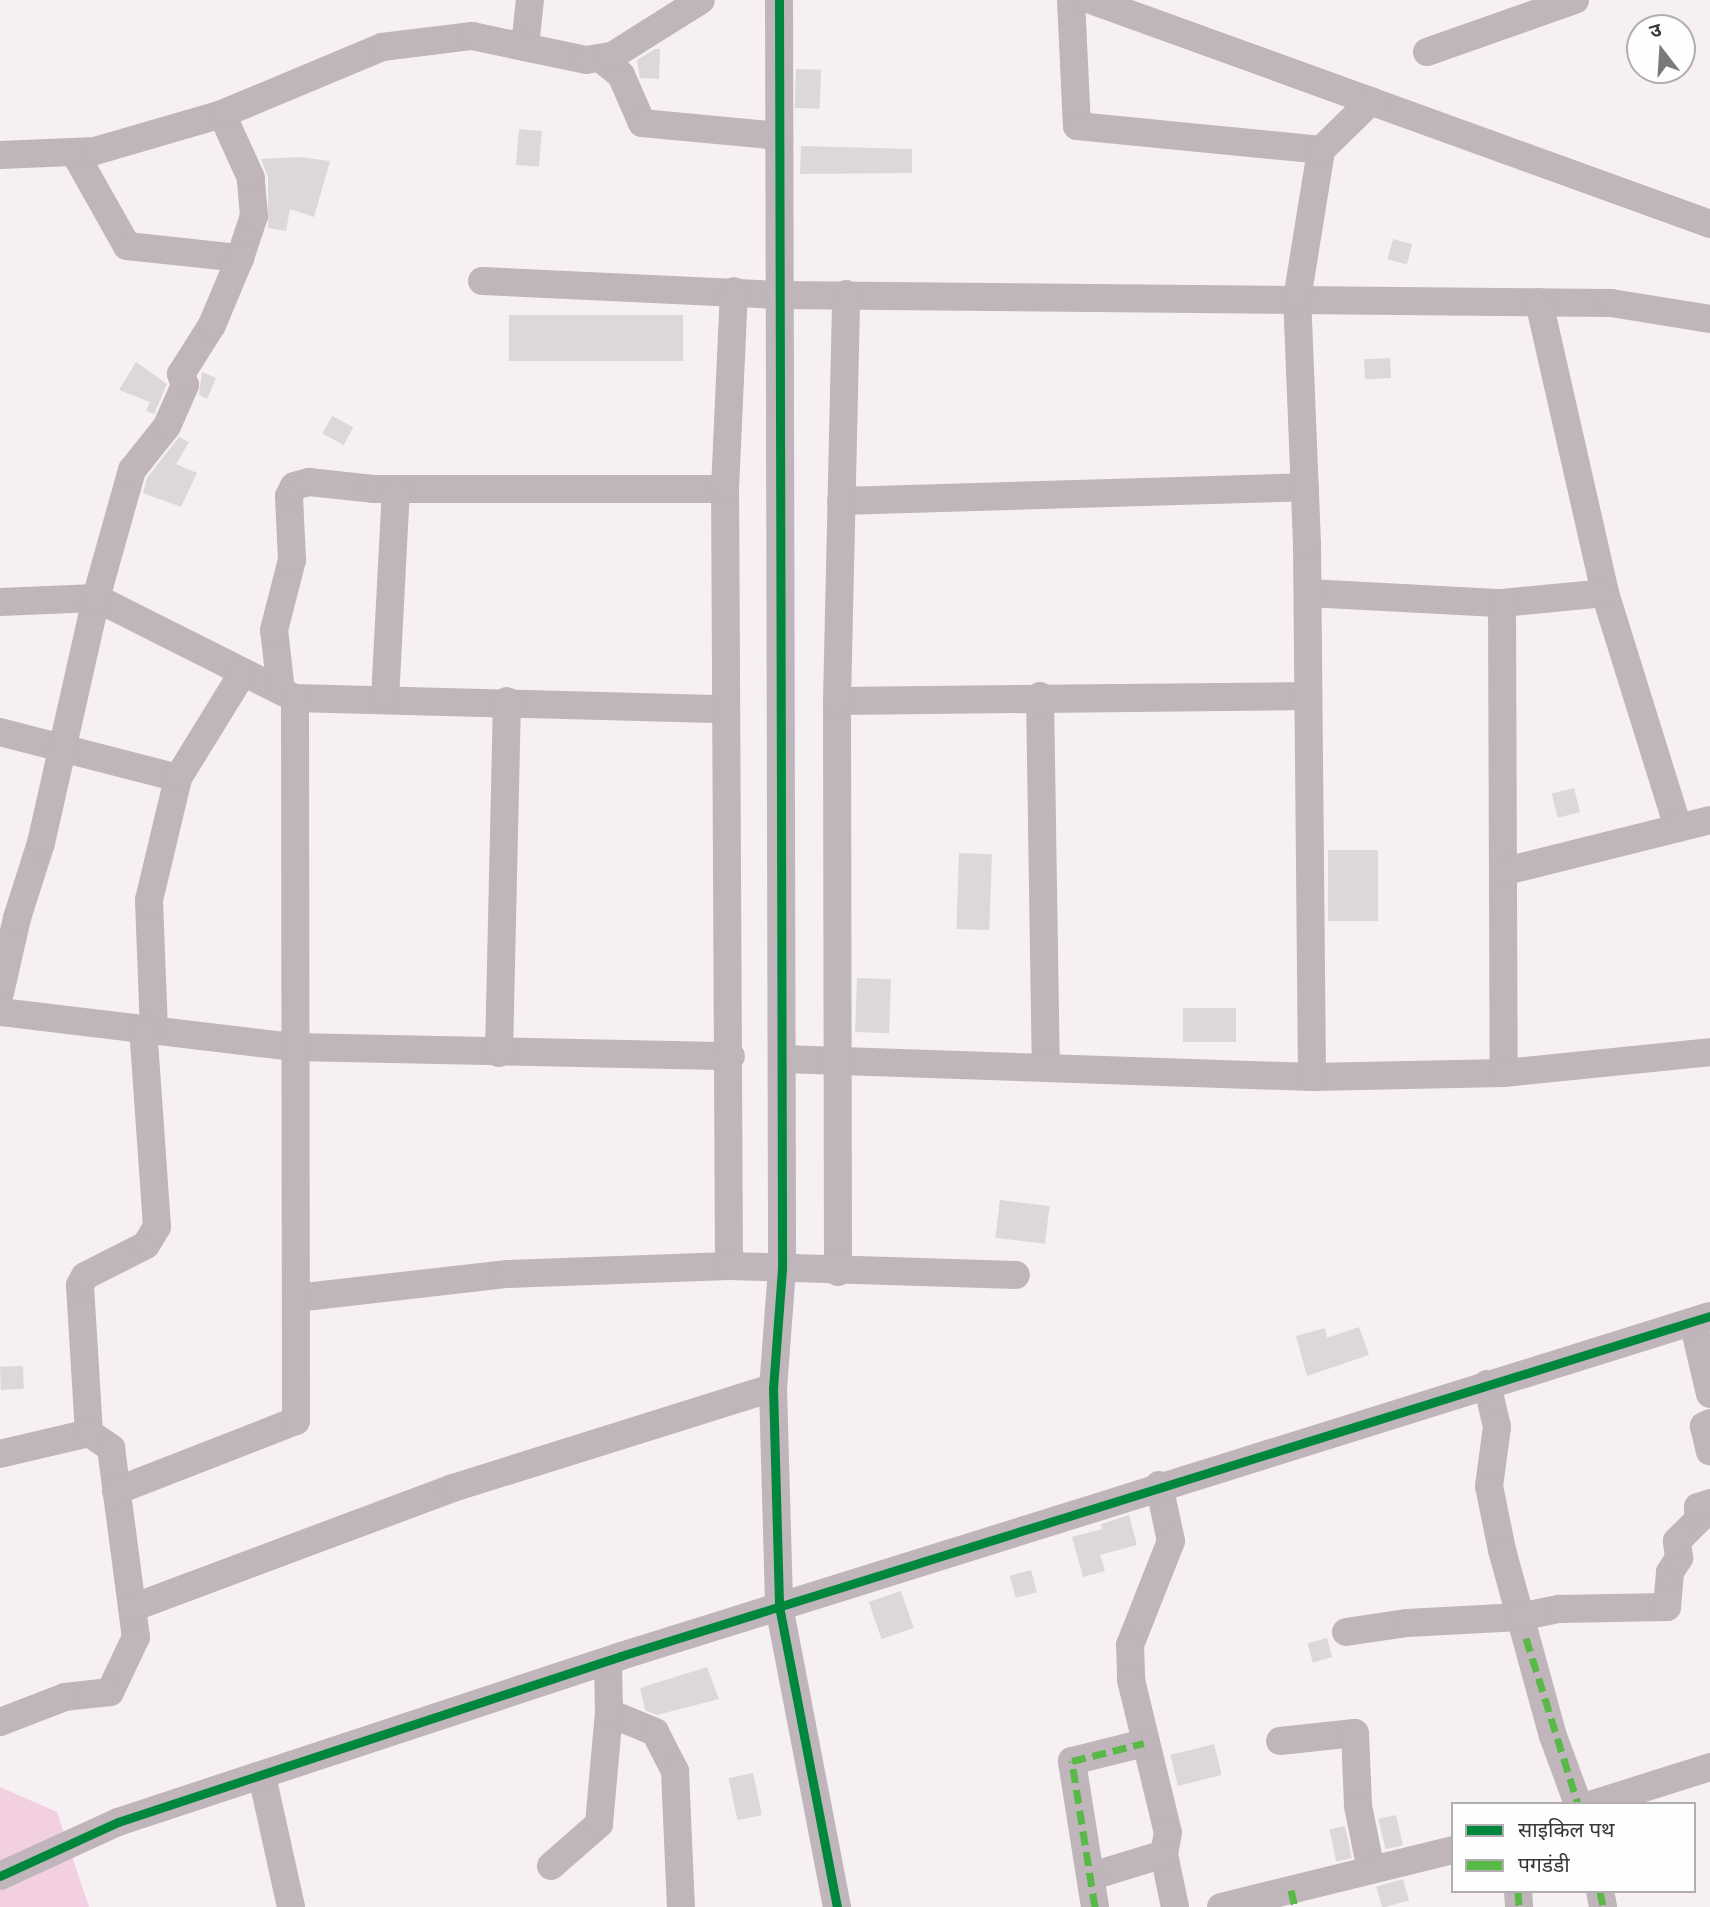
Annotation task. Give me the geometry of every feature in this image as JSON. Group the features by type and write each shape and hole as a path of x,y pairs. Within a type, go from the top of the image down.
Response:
{"street":[{"path":"519,43 526,37 530,0"},
{"path":"0,155 95,151 222,114 382,47 472,36 519,43 586,60 612,56 701,0"},
{"path":"779,0 783,1059 782,1269 773,1388 779,1606 838,1907"},
{"path":"1071,0 1077,126 1321,150"},
{"path":"1427,52 1575,0"},
{"path":"1102,2 1710,224"},
{"path":"600,58 621,75 642,123 779,136"},
{"path":"1312,1077 1308,593 1297,299 1321,150 1371,101"},
{"path":"222,114 251,178 254,216 212,325 181,374 185,385 167,426 132,470 96,598 77,749 11,1009 149,1030 295,1047 731,1056"},
{"path":"74,152 127,246 240,258"},
{"path":"482,281 733,290 780,295 1611,303 1710,320"},
{"path":"729,1266 731,1056 724,709 725,489 733,290"},
{"path":"838,1272 840,1061 837,701 846,294"},
{"path":"1539,302 1605,593 1678,828"},
{"path":"116,1491 296,1421 295,1047 288,695 274,630 292,560 289,496 294,486 309,482 396,489 725,489"},
{"path":"841,501 1305,486"},
{"path":"385,699 396,489"},
{"path":"1308,593 1502,603 1605,593"},
{"path":"0,602 96,598 288,695 724,709"},
{"path":"1502,603 1506,871 1504,1073"},
{"path":"89,1433 80,1285 85,1276 146,1245 157,1227 149,1030 149,900 177,778 242,674"},
{"path":"837,701 1040,696 1308,696"},
{"path":"1040,696 1046,1067"},
{"path":"499,1053 507,701"},
{"path":"0,732 77,749 177,778"},
{"path":"1506,871 1710,820"},
{"path":"783,1059 1312,1077 1504,1073 1710,1052"},
{"path":"296,1298 508,1274 729,1266 838,1272 1016,1275"},
{"path":"0,1876 118,1822 608,1661 1159,1485 1701,1319 1710,1394"},
{"path":"1488,1384 1497,1427 1489,1486 1520,1617 1553,1736 1577,1802"},
{"path":"132,1608 453,1488 773,1388"},
{"path":"1710,1423 1704,1426 1710,1451"},
{"path":"0,1454 89,1433 111,1448 136,1637 110,1692 65,1697 0,1722"},
{"path":"1159,1485 1171,1541 1130,1645 1131,1680 1144,1743 1168,1833 1164,1854 1175,1907"},
{"path":"1346,1632 1407,1623 1520,1617 1559,1609 1667,1607 1670,1572 1679,1558 1678,1541 1699,1519 1698,1507 1710,1503"},
{"path":"551,1866 599,1824 609,1713 608,1661"},
{"path":"609,1713 655,1732 675,1771 681,1907"},
{"path":"1280,1741 1355,1733 1357,1806 1371,1870"},
{"path":"1094,1907 1092,1876 1072,1761 1144,1743"},
{"path":"1599,1802 1710,1767"},
{"path":"262,1776 291,1907"},
{"path":"1221,1907 1293,1898 1371,1870 1451,1850"},
{"path":"1092,1876 1164,1854"}],"shaded area":[{"path":"0,1787 57,1812 89,1907 0,1907"}],"building":[{"path":"655,49 660,49 659,79 640,78 637,60"},
{"path":"796,69 821,70 820,109 795,108"},
{"path":"519,129 542,131 539,167 516,165"},
{"path":"801,146 912,149 912,173 800,174"},
{"path":"300,157 330,161 314,217 290,209 286,231 268,228 268,177 261,159"},
{"path":"1393,239 1412,244 1407,264 1388,259"},
{"path":"509,315 683,315 683,361 509,361"},
{"path":"1390,358 1391,378 1365,379 1364,359"},
{"path":"136,362 167,384 154,414 146,411 150,402 119,390"},
{"path":"202,372 216,378 207,399 199,395"},
{"path":"332,416 353,427 344,445 323,434"},
{"path":"179,437 189,442 176,464 197,473 181,507 143,493 147,478"},
{"path":"1574,788 1580,812 1558,818 1552,794"},
{"path":"1328,850 1378,850 1378,921 1328,921"},
{"path":"959,853 992,854 989,930 956,929"},
{"path":"857,978 891,979 889,1033 855,1032"},
{"path":"1183,1008 1236,1008 1236,1042 1183,1042"},
{"path":"1000,1200 1050,1206 1045,1244 995,1238"},
{"path":"1359,1327 1369,1355 1307,1376 1296,1336 1325,1328 1327,1338"},
{"path":"23,1366 24,1389 1,1390 0,1367"},
{"path":"1129,1515 1137,1545 1100,1555 1105,1571 1083,1577 1072,1537 1102,1529 1101,1524"},
{"path":"1031,1570 1037,1592 1016,1598 1010,1576"},
{"path":"901,1591 914,1628 882,1639 869,1602"},
{"path":"1327,1638 1332,1657 1313,1662 1308,1643"},
{"path":"707,1667 719,1699 657,1715 645,1710 640,1688"},
{"path":"1214,1744 1222,1775 1178,1786 1170,1755"},
{"path":"753,1773 762,1815 737,1820 729,1778"},
{"path":"1396,1815 1403,1845 1385,1849 1378,1819"},
{"path":"1345,1826 1352,1858 1336,1862 1329,1829"},
{"path":"1403,1879 1409,1900 1382,1907 1376,1887"}],"marked path":[{"path":"1526,1638 1577,1802"},
{"path":"1095,1907 1072,1761 1144,1743"},
{"path":"1291,1890 1295,1907"},
{"path":"1518,1893 1519,1907"},
{"path":"1600,1893 1603,1907"}],"cycle path":[{"path":"779,0 782,1269 773,1388 779,1606 837,1907"},
{"path":"0,1876 118,1822 621,1656 1710,1316"}]}
